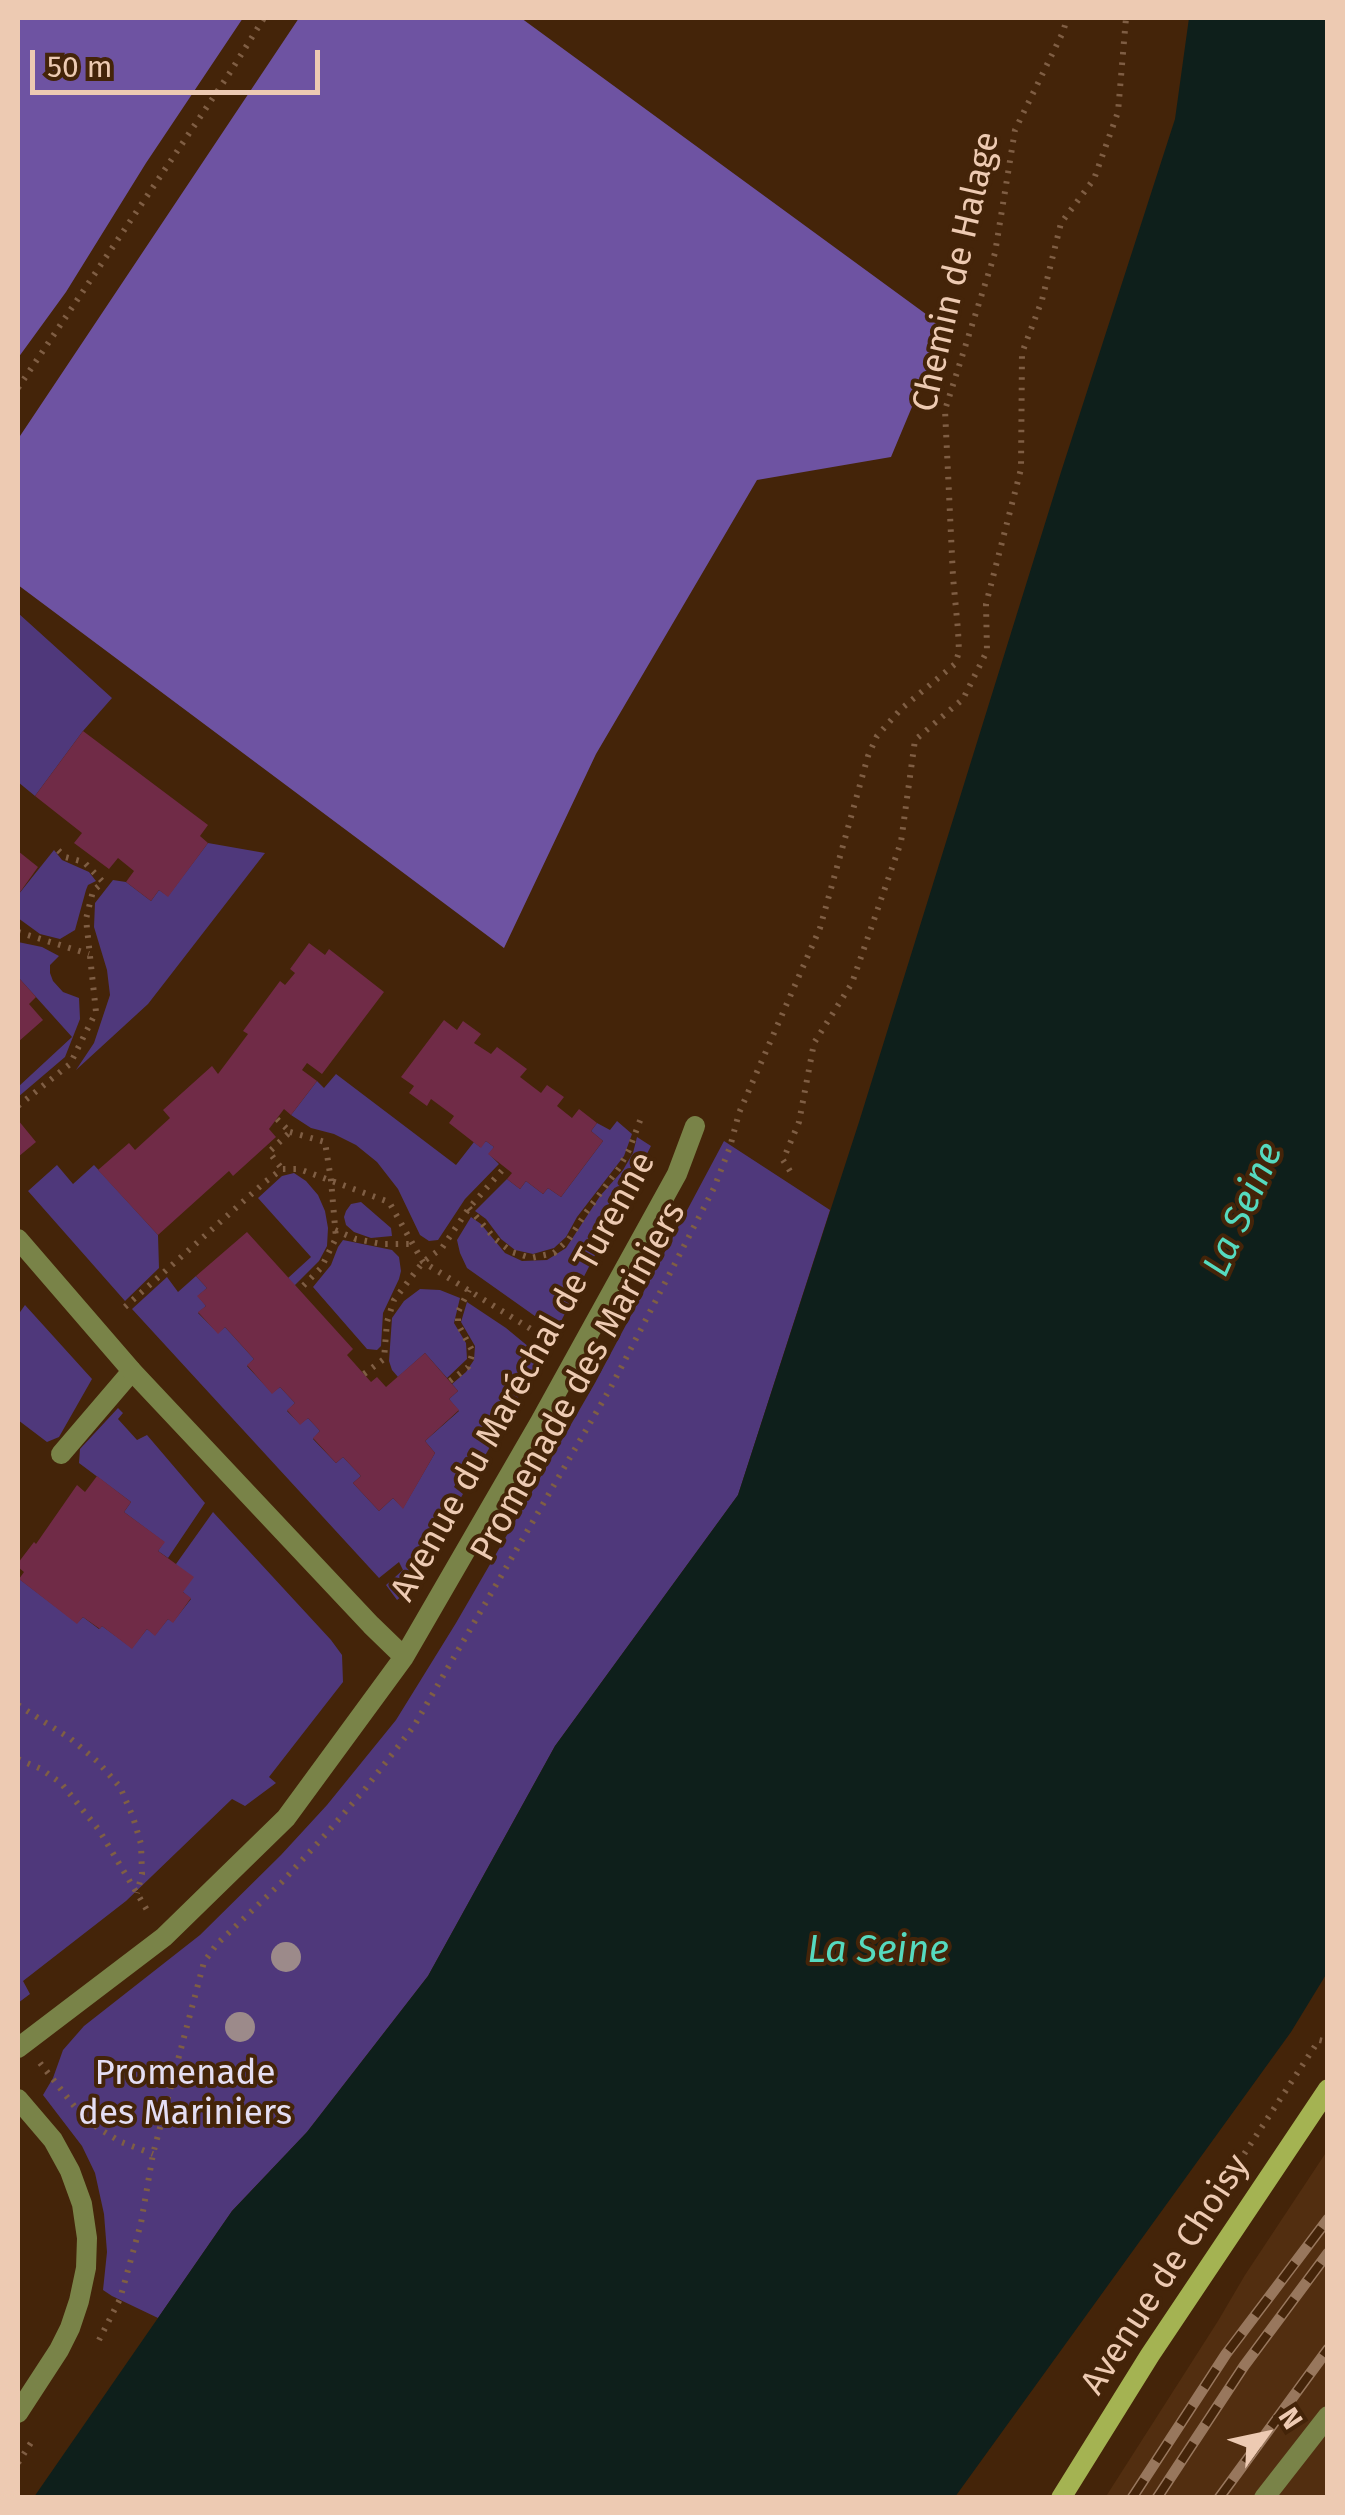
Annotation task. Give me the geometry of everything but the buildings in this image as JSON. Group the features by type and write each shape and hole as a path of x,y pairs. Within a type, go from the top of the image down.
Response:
{"main road":[{"name":"Avenue de Choisy","path":"1061,2498 1150,2355 1328,2089"}],"street":[{"name":"Avenue du Maréchal de Turenne","path":"21,2046 164,1938 286,1818 404,1657 668,1191 695,1126"},
{"name":"Avenue du Maréchal de Turenne","path":"18,1239 132,1370 404,1657"},
{"path":"60,1454 132,1370"},
{"path":"18,2099 53,2140 70,2171 82,2204 87,2238 80,2301 58,2350 18,2413"},
{"path":"1264,2498 1328,2416"}],"path":[{"path":"18,388 264,18"},
{"name":"Chemin de Halage","path":"730,1147 739,1113 820,928 877,736 901,708 955,664 959,652 945,410 995,254 1015,130 1063,32 1066,18"},
{"path":"790,1171 783,1160 800,1122 814,1044 852,983 901,842 915,740 963,699 987,652 986,604 1021,468 1022,352 1042,300 1062,222 1094,179 1118,112 1126,18"},
{"path":"18,1106 70,1064 96,1012 86,919 92,891 103,882 84,862 65,856 55,847"},
{"path":"84,862 91,855"},
{"path":"18,932 89,954"},
{"path":"469,1208 495,1239 512,1252 531,1258 554,1253 570,1239 619,1168 641,1118"},
{"path":"277,1119 290,1132 325,1142 332,1180 336,1238 321,1268 299,1290"},
{"path":"282,1169 269,1152 290,1132"},
{"name":"Promenade des Mariniers","path":"92,2350 120,2299 141,2223 153,2154 204,1962 216,1944 282,1883 326,1834 414,1726 612,1387 714,1188 730,1147"},
{"path":"364,1374 384,1360 386,1322 394,1300 424,1262 442,1248 469,1208 504,1168"},
{"path":"125,1307 282,1169 298,1169 390,1202 424,1262 531,1330"},
{"path":"335,1230 382,1244 414,1244"},
{"path":"450,1381 468,1366 473,1352 458,1324 458,1312 469,1290"},
{"path":"18,1705 71,1739 120,1787 141,1844 142,1874 136,1893"},
{"path":"18,1759 60,1783 99,1830 164,1938"},
{"path":"21,2046 86,2118 121,2142 153,2154"},
{"path":"18,2463 39,2431"}],"shaded area":[{"path":"18,18 243,18 66,292 18,358"},
{"path":"299,18 521,18 945,328 891,457 757,480 596,754 504,948 18,585 18,439"},
{"path":"1327,2151 1327,2497 1105,2498 1245,2275"}],"green space":[{"path":"18,613 112,698 35,796 18,782"},
{"path":"208,843 265,853 148,1004 76,1070 94,1043 110,995 94,927 95,903 113,880 126,882 151,901 159,890 168,896"},
{"path":"54,850 62,860 89,872 96,881 88,885 75,930 60,939 40,934 18,918 18,895"},
{"path":"18,942 42,947 59,956 50,965 50,973 63,992 79,998 80,1019 65,1057 18,1097 18,1087 72,1037 18,977"},
{"path":"336,1074 456,1165 474,1142 480,1147 486,1141 494,1147 489,1154 499,1164 465,1199 438,1240 429,1241 420,1235 398,1189 377,1162 356,1145 311,1128 291,1115 317,1081 324,1088"},
{"path":"617,1121 632,1134 624,1156 554,1248 533,1254 515,1250 475,1211 507,1179 520,1189 526,1181 543,1194 548,1188 561,1197 603,1141 591,1131 597,1123 610,1130"},
{"path":"637,1137 651,1146 556,1331 467,1268 457,1240 471,1217 505,1253 522,1261 547,1260 566,1248 600,1196 623,1170"},
{"name":"Promenade des Mariniers","path":"724,1141 830,1210 738,1495 555,1746 428,1976 307,2132 232,2211 158,2318 112,2296 103,2290 107,2252 95,2173 82,2146 43,2095 63,2050 84,2026 200,1935 281,1855 396,1720 595,1383"},
{"path":"57,1165 73,1184 94,1165 158,1235 159,1268 125,1301 28,1191"},
{"path":"294,1173 318,1195 328,1228 327,1246 319,1261 294,1286 288,1278 311,1257 258,1198 282,1176"},
{"path":"361,1202 391,1228 392,1236 371,1238 346,1225 346,1211 351,1204"},
{"path":"343,1240 392,1250 399,1257 401,1271 383,1313 381,1346 377,1350 367,1349 313,1287 331,1265"},
{"path":"196,1276 207,1288 198,1296 206,1306 198,1313 218,1333 225,1327 254,1359 247,1366 272,1393 280,1387 295,1403 287,1411 300,1424 308,1418 320,1431 313,1439 336,1463 343,1457 361,1476 353,1483 379,1511 393,1498 403,1508 435,1453 425,1441 459,1411 449,1399 458,1391 452,1384 474,1360 475,1346 461,1322 467,1302 541,1357 478,1468 467,1464 454,1487 463,1494 405,1594 397,1600 386,1585 403,1570 399,1562 379,1578 132,1309 167,1277 178,1292"},
{"path":"420,1289 440,1290 460,1298 454,1323 466,1343 467,1359 447,1378 425,1353 398,1377 389,1361 392,1318 404,1301"},
{"path":"25,1305 92,1379 59,1437 47,1442 18,1420 18,1315"},
{"path":"118,1408 123,1413 118,1419 137,1440 147,1435 205,1503 168,1558 158,1551 164,1542 124,1512 131,1502 79,1463 80,1449"},
{"path":"213,1512 331,1640 342,1655 343,1682 269,1777 276,1783 245,1806 232,1799 126,1901 23,1981 30,1994 18,2003 18,1578 77,1623 83,1617 132,1648 147,1629 155,1635 168,1619 173,1622 191,1599 183,1592 176,1564"}],"water":[{"name":"La Seine","path":"1189,18 1327,18 1327,1973 1291,2032 955,2497 34,2497 232,2211 307,2132 428,1976 555,1746 738,1495 1175,119"}],"railway":[{"path":"1132,2498 1226,2354 1328,2219"},
{"path":"1157,2498 1244,2366 1328,2253"},
{"path":"1219,2498 1328,2349"}]}
